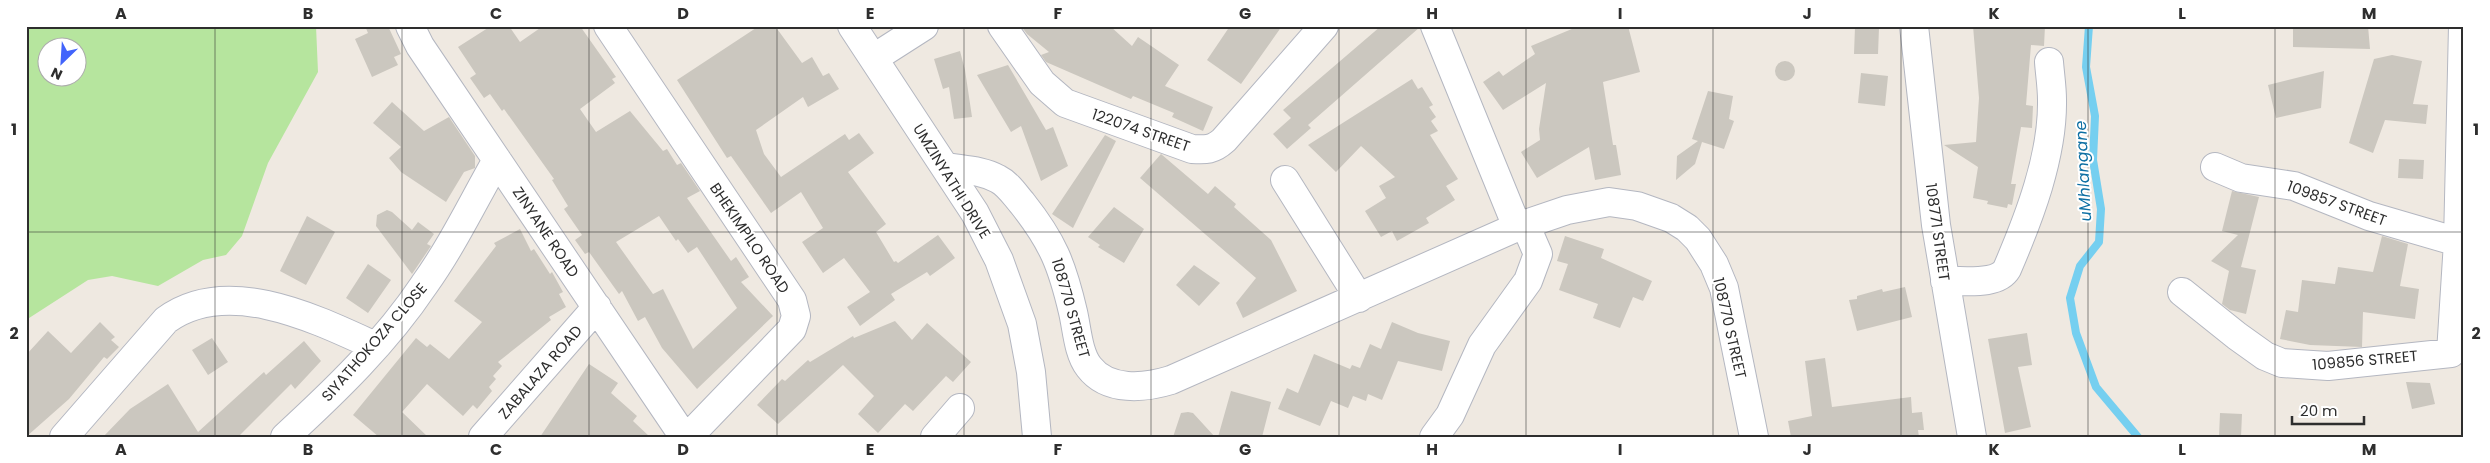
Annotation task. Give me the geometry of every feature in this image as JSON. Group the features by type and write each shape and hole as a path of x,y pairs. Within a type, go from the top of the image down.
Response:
{"street":[{"name":"ZINYANE ROAD","path":"410,26 420,46 686,437"},
{"name":"BHEKIMPILO ROAD","path":"608,26 792,300 796,310 792,329 686,437"},
{"name":"UMZINYATHI DRIVE","path":"852,26 975,212 999,260 1022,324 1031,372 1037,437"},
{"path":"874,58 924,26"},
{"name":"122074 STREET","path":"1002,26 1042,83 1065,103 1184,146 1202,150 1216,148 1224,140 1324,26"},
{"path":"1434,437 1450,415 1482,344 1528,282 1538,254 1521,225 1435,26"},
{"name":"108771 STREET","path":"1914,26 1936,225 1972,437"},
{"path":"2458,323 2459,158 2463,89 2463,26"},
{"path":"1945,281 1994,279 2003,275 2007,269 2033,202 2046,148 2052,101 2050,62"},
{"name":"SIYATHOKOZA CLOSE","path":"285,437 340,385 375,346 425,284 497,160"},
{"name":"108770 STREET","path":"946,167 983,173 999,179 1033,217 1061,264 1085,359 1096,374 1125,386 1146,387 1171,380 1521,225 1567,210 1609,202 1652,210 1687,228 1698,239 1714,264 1724,288 1754,437"},
{"name":"109857 STREET","path":"2215,167 2241,178 2294,186 2369,216 2458,242"},
{"path":"1285,180 1359,298"},
{"name":"109856 STREET","path":"2182,292 2265,356 2282,363 2328,366 2451,353 2458,323"},
{"path":"64,437 161,324 187,307 224,301 281,307 305,314 375,346"},
{"name":"ZABALAZA ROAD","path":"483,437 597,307"},
{"path":"935,437 960,408"}],"green space":[{"path":"26,26 316,26 318,72 268,163 242,236 226,255 203,260 158,286 112,276 88,280 26,320"}],"building":[{"path":"365,26 388,26 401,54 394,57 398,65 372,77 355,39 368,33"},
{"path":"491,26 509,26 520,42 543,26 580,26 616,77 612,79 615,83 580,109 596,132 630,111 663,151 667,149 677,165 681,163 700,191 687,198 731,261 736,257 749,277 741,282 773,316 697,389 662,348 645,317 638,321 622,291 619,294 589,252 585,254 575,240 582,235 564,209 568,206 552,180 554,179 504,109 502,111 490,94 484,98 470,78 476,74 458,47","holes":["659,216 676,241 678,239 688,253 697,247 737,308 693,349 663,289 653,294 616,242"]},
{"path":"759,26 775,26 802,63 812,57 823,76 829,73 839,89 808,107 803,97 756,130 764,154 781,177 845,134 849,140 859,133 874,153 848,172 886,224 876,232 894,262 898,263 938,235 955,258 930,276 927,272 891,294 895,300 860,326 847,307 870,292 844,258 823,273 802,242 823,228 801,192 771,213 731,156 727,158 677,80"},
{"path":"1021,26 1110,26 1132,46 1138,37 1179,65 1165,86 1213,107 1203,131 1172,117 1174,113 1133,96 1131,99 1046,62 1041,55 1049,52 1027,34"},
{"path":"1230,26 1282,26 1241,84 1207,60"},
{"path":"1381,26 1420,27 1308,125 1311,128 1287,149 1273,134 1291,118 1283,110"},
{"path":"1579,26 1628,26 1640,72 1603,82 1613,145 1616,145 1621,175 1595,180 1589,147 1537,178 1521,152 1540,140 1539,129 1546,83 1503,110 1483,82 1499,71 1503,76 1535,54 1531,46"},
{"path":"1973,26 2045,26 2044,46 2031,45 2026,105 2033,106 2032,128 2021,127 2011,184 2016,184 2012,205 2008,204 2007,208 1987,204 1988,201 1973,198 1978,167 1944,145 1976,142 1979,98"},
{"path":"2293,26 2368,26 2370,49 2293,47"},
{"path":"1855,27 1879,28 1878,54 1854,54"},
{"path":"960,51 965,70 972,117 954,119 949,87 943,89 934,59"},
{"path":"2392,55 2422,61 2413,104 2428,105 2426,124 2385,120 2373,153 2349,143 2374,59"},
{"path":"1785,61 1792,64 1795,71 1792,78 1785,81 1778,78 1775,71 1778,64"},
{"path":"1008,65 1046,130 1053,127 1068,166 1041,181 1021,126 1011,132 977,75"},
{"path":"2324,71 2321,108 2276,118 2268,85"},
{"path":"1861,73 1888,76 1885,106 1858,103"},
{"path":"1412,79 1418,89 1422,87 1433,105 1429,107 1436,117 1431,121 1438,131 1430,135 1458,179 1446,186 1455,200 1426,218 1429,223 1397,241 1392,231 1381,237 1365,211 1386,198 1379,186 1395,177 1361,146 1336,172 1308,145"},
{"path":"1708,91 1733,96 1729,119 1734,121 1724,149 1702,142 1695,164 1676,180 1677,156 1698,141 1692,139"},
{"path":"392,102 424,131 449,117 475,156 475,168 464,172 446,202 401,172 389,158 401,147 373,123"},
{"path":"1105,135 1116,141 1073,228 1052,214"},
{"path":"1161,154 1208,194 1215,186 1236,204 1234,207 1271,240 1297,291 1243,318 1236,303 1256,278 1140,178"},
{"path":"2399,159 2424,160 2423,179 2398,178"},
{"path":"2232,191 2259,197 2241,267 2256,270 2246,314 2230,310 2222,304 2229,271 2211,261 2238,235 2222,231"},
{"path":"1114,207 1144,229 1124,263 1098,247 1100,245 1088,237"},
{"path":"387,210 392,212 412,230 418,222 434,234 427,244 431,246 412,274 376,226 377,215"},
{"path":"307,216 335,232 306,285 280,271"},
{"path":"520,229 531,251 534,249 550,274 552,272 563,292 559,294 566,307 549,317 551,320 498,362 502,366 493,376 496,379 489,387 492,391 477,409 473,405 463,416 427,384 402,412 428,437 379,437 353,415 416,338 427,347 430,344 449,359 482,322 454,301 496,246 494,243"},
{"path":"1565,236 1604,249 1601,258 1652,281 1643,301 1633,297 1620,328 1593,318 1598,304 1559,290 1568,264 1557,261"},
{"path":"2382,236 2408,244 2400,286 2419,289 2415,319 2363,312 2362,347 2310,345 2280,339 2286,310 2298,312 2302,280 2335,284 2338,267 2373,272"},
{"path":"368,264 391,280 368,313 346,298"},
{"path":"1194,265 1220,283 1199,306 1176,285"},
{"path":"1905,287 1912,317 1857,331 1849,300 1857,299 1857,296 1882,289 1883,292"},
{"path":"895,321 912,340 927,323 971,362 953,382 946,376 913,411 905,404 878,433 858,414 874,396 843,365 778,424 757,405 782,379 785,381 808,360 810,362 853,336 854,338"},
{"path":"100,322 115,337 111,340 119,347 107,359 104,357 69,399 26,437 26,355 48,331 71,353"},
{"path":"1392,322 1418,333 1450,341 1442,371 1398,361 1382,400 1368,394 1366,401 1353,396 1348,408 1331,401 1320,426 1278,409 1287,388 1298,393 1314,354 1350,369 1352,365 1360,368 1370,344 1381,349"},
{"path":"2027,333 2032,365 2018,367 2031,427 2005,433 1988,339"},
{"path":"212,338 228,362 208,375 192,350"},
{"path":"304,341 321,361 295,389 291,384 238,437 103,437 130,409 168,384 198,432 264,372 266,375"},
{"path":"1825,358 1832,407 1911,397 1912,413 1922,412 1924,430 1918,430 1919,437 1791,437 1788,421 1812,416 1805,361"},
{"path":"589,364 618,383 611,393 637,416 633,421 650,437 540,437"},
{"path":"2406,382 2430,383 2435,404 2412,409"},
{"path":"1231,391 1271,402 1262,437 1218,437"},
{"path":"1181,413 1193,413 1215,437 1173,437"},
{"path":"2220,413 2242,414 2241,437 2219,437"}],"waterway":[{"name":"uMhlangane","path":"2089,26 2086,67 2095,116 2093,160 2101,209 2099,242 2080,266 2070,298 2076,333 2096,387 2138,437"}]}
